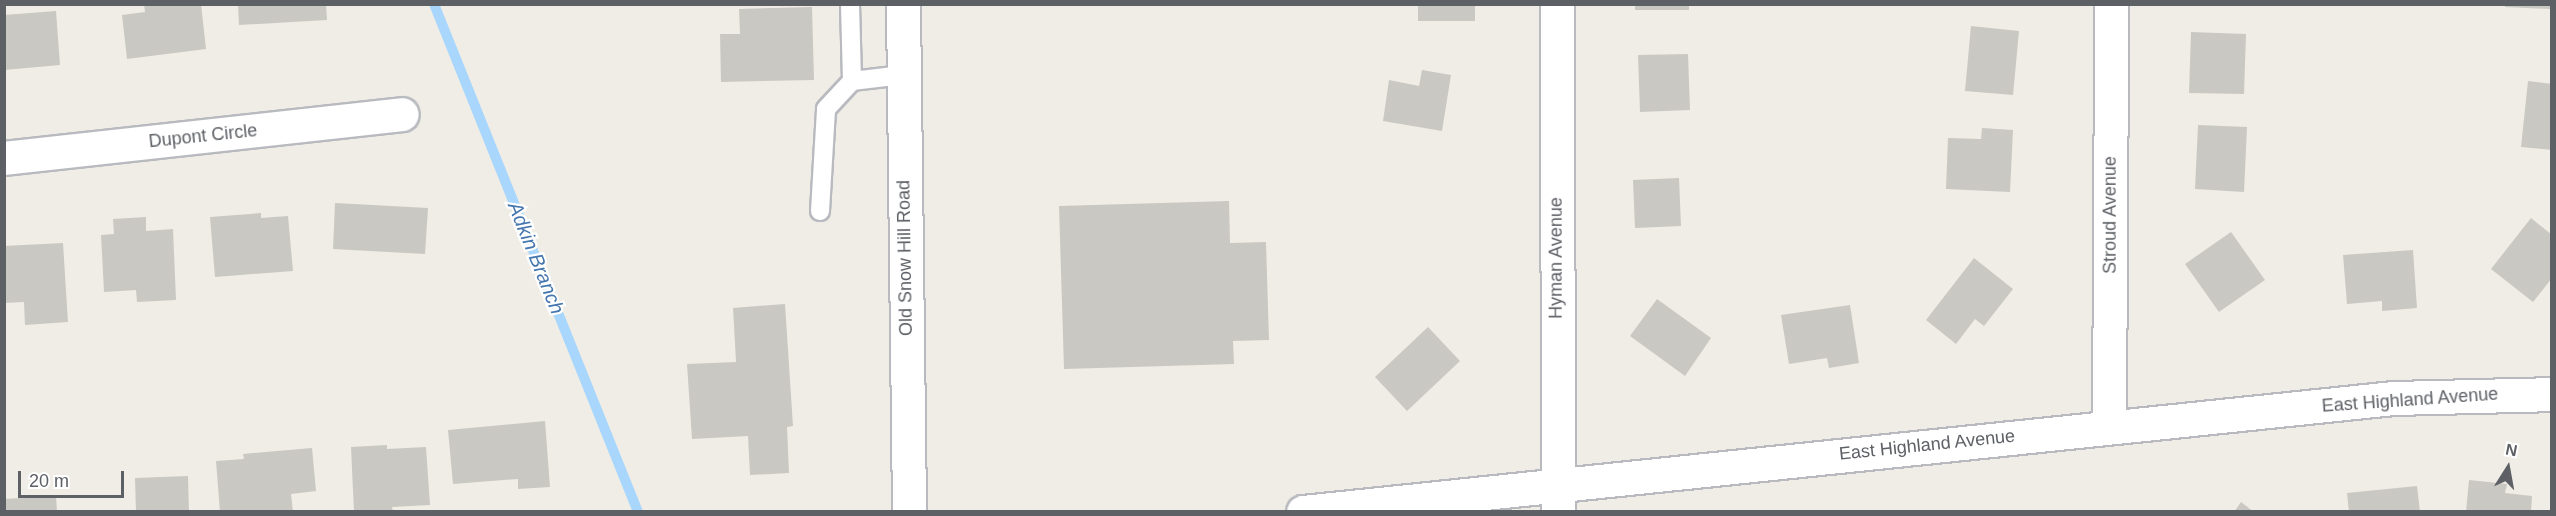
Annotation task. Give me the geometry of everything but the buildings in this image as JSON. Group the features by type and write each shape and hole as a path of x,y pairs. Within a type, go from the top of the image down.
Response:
{"street":[{"name":"Old Snow Hill Road","path":"903,4 909,512"},
{"name":"Hyman Avenue","path":"1557,4 1557,498"},
{"name":"Stroud Avenue","path":"2109,426 2111,4"},
{"name":"Dupont Circle","path":"4,158 402,114"},
{"name":"East Highland Avenue","path":"1303,512 1557,498 2109,426 2393,398 2552,394"}],"lane":[{"path":"850,4 852,81"},
{"path":"820,211 826,109 852,81 903,75"}],"waterway":[{"name":"Adkin Branch","path":"434,4 638,512"}]}
